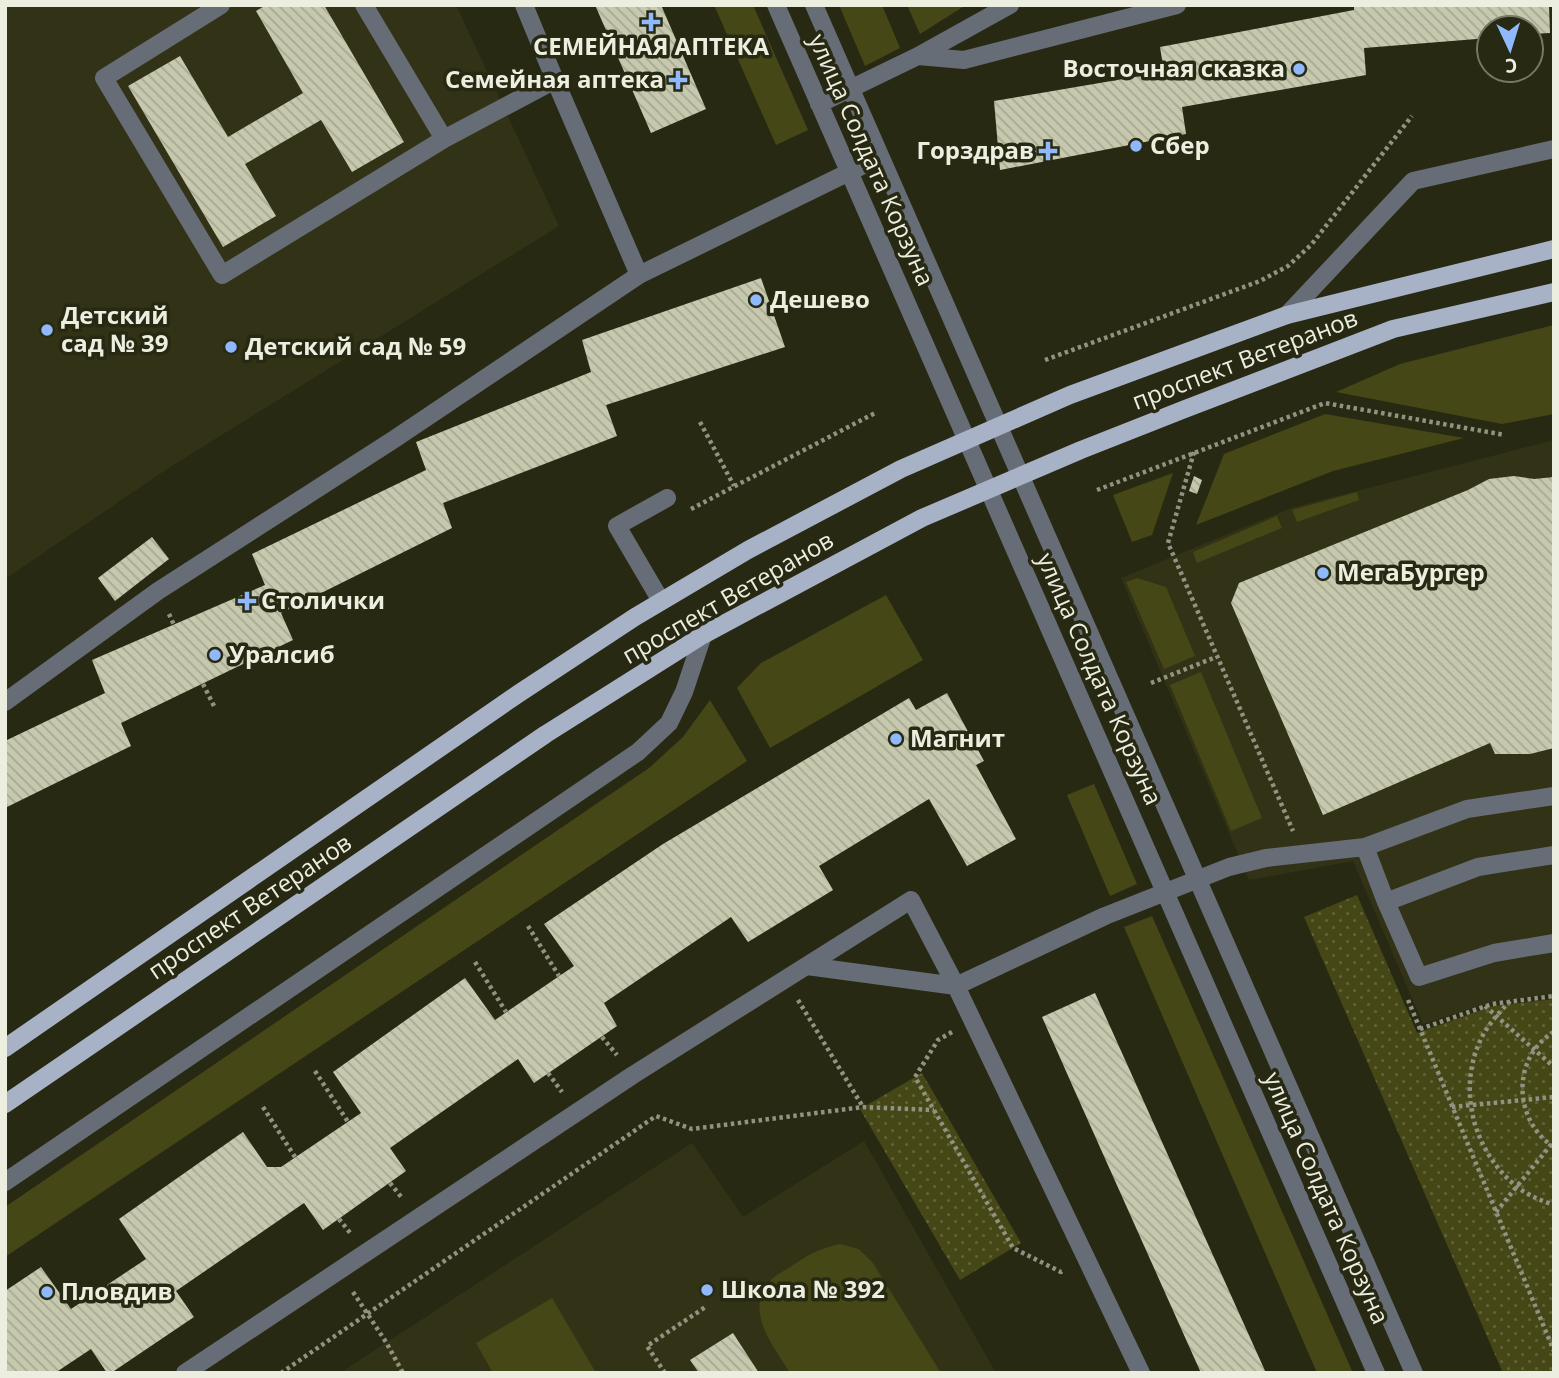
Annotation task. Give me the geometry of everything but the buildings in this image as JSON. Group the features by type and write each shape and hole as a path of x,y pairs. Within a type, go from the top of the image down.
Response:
{"main road":[{"name":"проспект Ветеранов","path":"5,1048 518,694 661,601 760,543 901,469 1070,395 1287,315 1554,249"},
{"name":"проспект Ветеранов","path":"5,1104 546,734 703,635 922,517 1185,408 1393,329 1554,292"}],"street":[{"path":"221,5 104,78 222,275 444,139 555,80"},
{"path":"364,5 444,139"},
{"path":"524,5 639,275"},
{"name":"улица Солдата Корзуна","path":"776,5 1376,1373"},
{"name":"улица Солдата Корзуна","path":"814,5 1413,1373"},
{"path":"819,104 918,56 1010,5"},
{"path":"918,56 964,60 1173,6"},
{"path":"1287,315 1413,181 1554,149"},
{"path":"5,702 158,592 393,440 639,275 880,157"},
{"path":"661,601 617,526 667,498"},
{"path":"5,1182 638,752 669,723 684,692 703,635"},
{"path":"807,966 956,986 1105,916 1229,867 1266,858 1365,847 1467,809 1554,796"},
{"path":"1365,847 1419,977 1494,953 1554,943"},
{"path":"1386,902 1478,867 1554,855"},
{"path":"185,1373 633,1076 911,900 956,986 1086,1259 1136,1371"}],"path":[{"path":"1045,360 1260,281 1288,267 1311,245 1412,116"},
{"path":"1097,490 1325,403 1505,435"},
{"path":"688,510 877,412"},
{"path":"700,422 734,486"},
{"path":"1194,452 1168,544 1294,832"},
{"path":"1151,683 1216,657"},
{"path":"203,684 214,706"},
{"path":"528,926 559,976"},
{"path":"475,962 506,1013"},
{"path":"785,980 863,1107"},
{"path":"1554,996 1492,1004 1420,1029 1554,1351"},
{"path":"1510,1002 1483,1035 1474,1058 1470,1082 1476,1129 1485,1151 1499,1170 1517,1187 1554,1205"},
{"path":"1485,1006 1554,1067"},
{"path":"972,1021 937,1040 915,1077 1013,1248 1061,1272 1086,1259"},
{"path":"1496,1212 1553,1144 1537,1133 1528,1117 1522,1100 1522,1082 1534,1049 1554,1032"},
{"path":"315,1071 348,1122"},
{"path":"1452,1107 1554,1097"},
{"path":"263,1107 295,1157"},
{"path":"281,1373 656,1116 692,1129 863,1107 934,1110"},
{"path":"339,1271 403,1373"},
{"path":"665,1373 647,1346 707,1306"}],"shaded area":[{"name":"Детский сад № 59","path":"5,5 456,5 559,226 170,467 5,579"},
{"path":"714,5 753,5 808,130 776,145"},
{"path":"839,5 882,5 900,48 865,66"},
{"path":"907,5 966,5 920,34"},
{"path":"1554,325 1554,414 1502,424 1336,392 1400,364"},
{"path":"1325,414 1464,438 1333,471 1196,525 1224,454"},
{"path":"1554,440 1554,994 1492,1002 1423,1024 1353,861 1249,880 1121,578 1291,508"},
{"path":"1173,473 1152,535 1132,542 1113,495"},
{"path":"1357,492 1359,500 1297,522 1292,510"},
{"path":"1277,516 1282,528 1197,563 1193,552"},
{"path":"1137,578 1166,587 1195,656 1164,669 1126,582"},
{"path":"886,595 923,660 770,748 737,688 761,663"},
{"path":"1201,672 1262,818 1231,831 1170,685"},
{"path":"710,700 747,761 5,1257 5,1207 649,768 683,737"},
{"path":"1094,784 1137,884 1110,896 1067,795"},
{"path":"1357,895 1417,1033 1493,1006 1554,999 1554,1373 1503,1373 1304,917"},
{"path":"1152,916 1353,1373 1317,1373 1124,927"},
{"path":"922,1073 1021,1243 960,1280 860,1109"},
{"name":"Школа № 392","path":"864,1141 996,1373 340,1373 692,1143 743,1217"},
{"path":"840,1244 859,1249 873,1263 941,1373 790,1373 763,1327 760,1302 763,1291 774,1277 803,1259 819,1250"},
{"path":"552,1298 596,1373 493,1373 476,1343"}],"place":[{"name":"СЕМЕЙНАЯ АПТЕКА","path":"651,22"},
{"name":"Восточная сказка","path":"1299,69"},
{"name":"Семейная аптека","path":"678,80"},
{"name":"Сбер","path":"1136,146"},
{"name":"Горздрав","path":"1048,151"},
{"name":"Дешево","path":"756,300"},
{"name":"Детский сад № 39","path":"47,330"},
{"name":"Детский сад № 59","path":"231,347"},
{"name":"МегаБургер","path":"1323,573"},
{"name":"Столички","path":"247,601"},
{"name":"Уралсиб","path":"215,655"},
{"name":"Магнит","path":"896,739"},
{"name":"Школа № 392","path":"707,1290"},
{"name":"Пловдив","path":"47,1292"}]}
